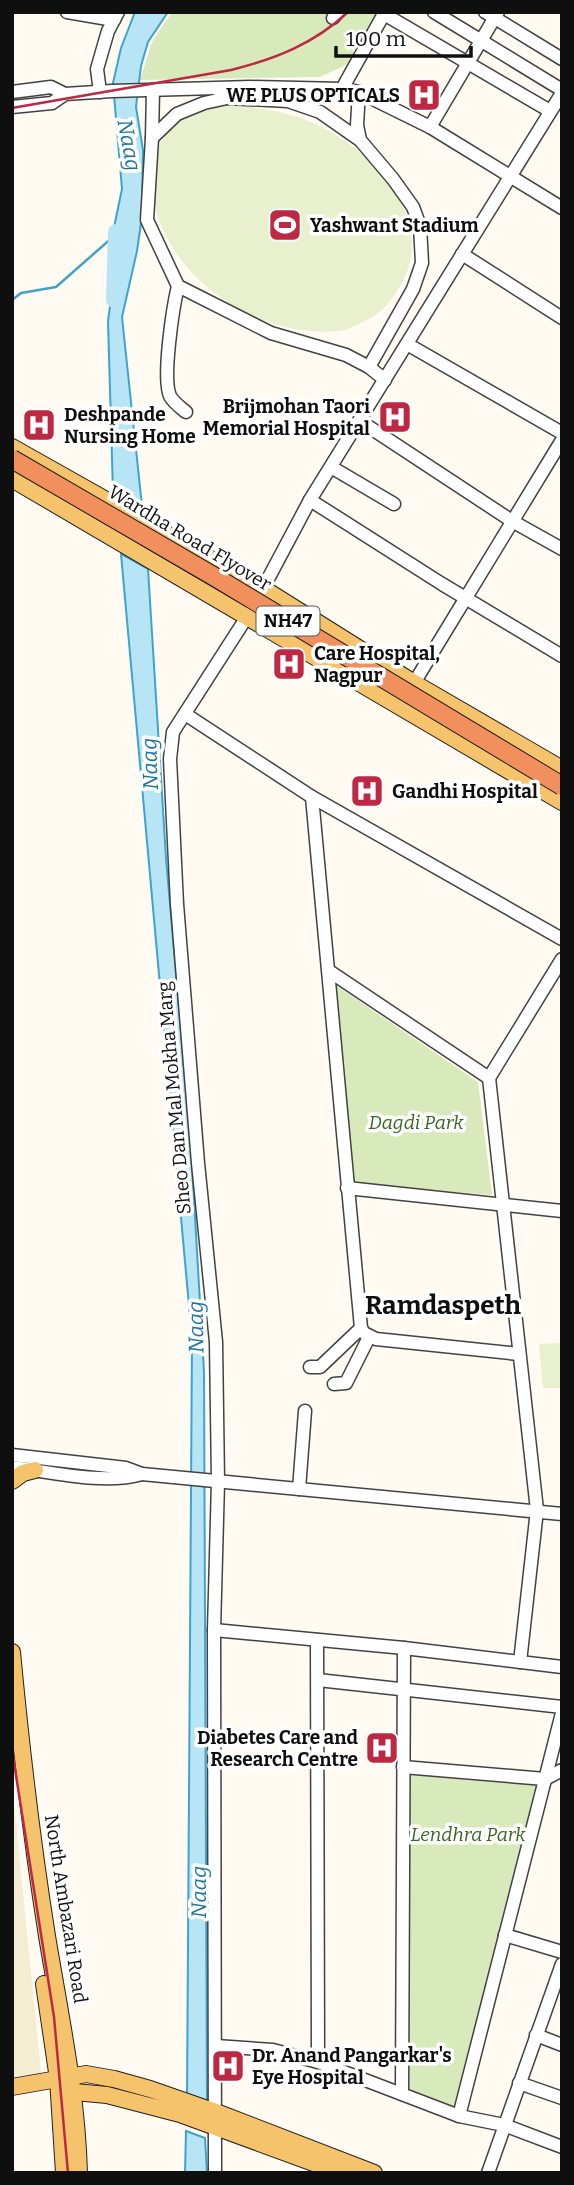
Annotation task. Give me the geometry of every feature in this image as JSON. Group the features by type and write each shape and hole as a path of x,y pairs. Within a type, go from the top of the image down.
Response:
{"highway":[{"name":"Wardha Road Flyover","path":"12,459 562,786"},
{"name":"Wardha Road Flyover","path":"12,470 562,793"}],"main road":[{"path":"12,447 264,589 562,769"},
{"path":"12,479 562,802"},
{"path":"12,1481 23,1473 36,1470"},
{"name":"North Ambazari Road","path":"12,1652 26,1789 65,2084 64,2173"},
{"name":"North Ambazari Road","path":"12,1765 65,2084 78,2130 79,2173"},
{"path":"12,2097 65,2084 86,2074 114,2079 341,2173"},
{"path":"12,2087 65,2084"},
{"path":"216,2119 374,2173"}],"street":[{"path":"67,12 116,16 108,31 97,69 106,92"},
{"path":"433,12 562,92"},
{"path":"342,89 384,13 550,111"},
{"path":"430,127 480,42 493,14 562,59"},
{"path":"12,92 51,87 65,94 209,89 342,89 359,92 430,127 562,208"},
{"path":"209,89 227,98"},
{"path":"149,90 152,138 146,220 178,286 169,351 169,391 171,398 186,412"},
{"path":"359,92 356,125 360,140"},
{"name":"Sheo Dan Mal Mokha Marg","path":"215,2173 214,1630 218,1482 216,1342 198,1163 173,841 170,760 173,732 264,589 310,500 562,92"},
{"path":"12,107 52,103 65,94"},
{"path":"152,138 177,114 204,103 227,98 288,101 320,112 360,140 413,207 420,226 422,263 413,289 369,367"},
{"path":"462,254 562,318"},
{"path":"178,286 271,333 346,355 369,367 385,380"},
{"path":"407,344 562,433"},
{"path":"360,421 512,521 562,549"},
{"path":"414,682 562,440"},
{"path":"331,467 394,504"},
{"path":"310,500 562,656"},
{"path":"185,714 312,797 562,939"},
{"path":"312,797 347,1188 365,1333 346,1382 334,1384"},
{"path":"520,1662 537,1510 489,1078 562,959"},
{"path":"328,971 489,1078"},
{"path":"347,1188 562,1211"},
{"path":"310,1367 320,1367 365,1333 519,1354"},
{"path":"299,1489 305,1411"},
{"path":"12,1454 126,1468 142,1474 562,1514"},
{"path":"12,1467 107,1478 127,1479 142,1474"},
{"path":"214,1630 404,1648 562,1667"},
{"path":"317,1640 318,2062"},
{"path":"402,2093 404,1648"},
{"path":"318,1680 562,1710 459,2116"},
{"path":"403,1767 545,1779 562,1770"},
{"path":"505,1935 562,1952"},
{"path":"488,2173 536,2035 557,1992 562,1964"},
{"path":"536,2035 562,2045"},
{"path":"216,2046 273,2050 318,2062 459,2116 504,2125 562,2147"},
{"path":"519,2083 562,2098"}],"shaded area":[{"path":"12,1783 42,2082 12,2088"}],"green space":[{"path":"172,12 379,12 348,64 320,77 140,80 152,42"},
{"name":"Yashwant Stadium","path":"225,104 277,112 308,121 349,144 369,160 386,179 400,200 409,222 412,245 408,269 400,286 390,301 370,319 340,331 306,331 275,324 245,312 218,295 193,274 174,249 159,221 152,191 159,146 185,116"},
{"name":"Dagdi Park","path":"334,984 478,1082 492,1195 354,1184"},
{"path":"562,1343 562,1388 543,1388 539,1344"},
{"name":"Lendhra Park","path":"408,1768 545,1779 459,2116 407,2095"}],"water":[{"path":"135,12 168,12 148,42 141,66 136,107 143,150 142,216 122,317 142,506 113,492 108,321 115,270 113,232 122,189 113,83 121,48"},
{"path":"121,554 148,569 166,858 191,1148 204,1372 207,2104 187,2098 192,1339"},
{"path":"186,2131 205,2138 207,2173 185,2173"}],"waterway":[{"name":"Naag","path":"114,300 116,232"},
{"path":"12,300 21,293 56,287 114,236"}],"railway":[{"path":"12,108 247,66 308,42 348,12"},
{"path":"12,1750 54,2017 68,2173"}],"place":[{"name":"WE PLUS OPTICALS","path":"424,95"},
{"name":"Yashwant Stadium","path":"285,225"},
{"name":"Brijmohan Taori Memorial Hospital","path":"395,417"},
{"name":"Deshpande Nursing Home","path":"39,425"},
{"name":"Care Hospital, Nagpur","path":"289,664"},
{"name":"Gandhi Hospital","path":"367,791"},
{"name":"Diabetes Care and Research Centre","path":"382,1748"},
{"name":"Dr. Anand Pangarkar's Eye Hospital","path":"228,2066"}],"district":[{"name":"Ramdaspeth","path":"443,1305"}]}
